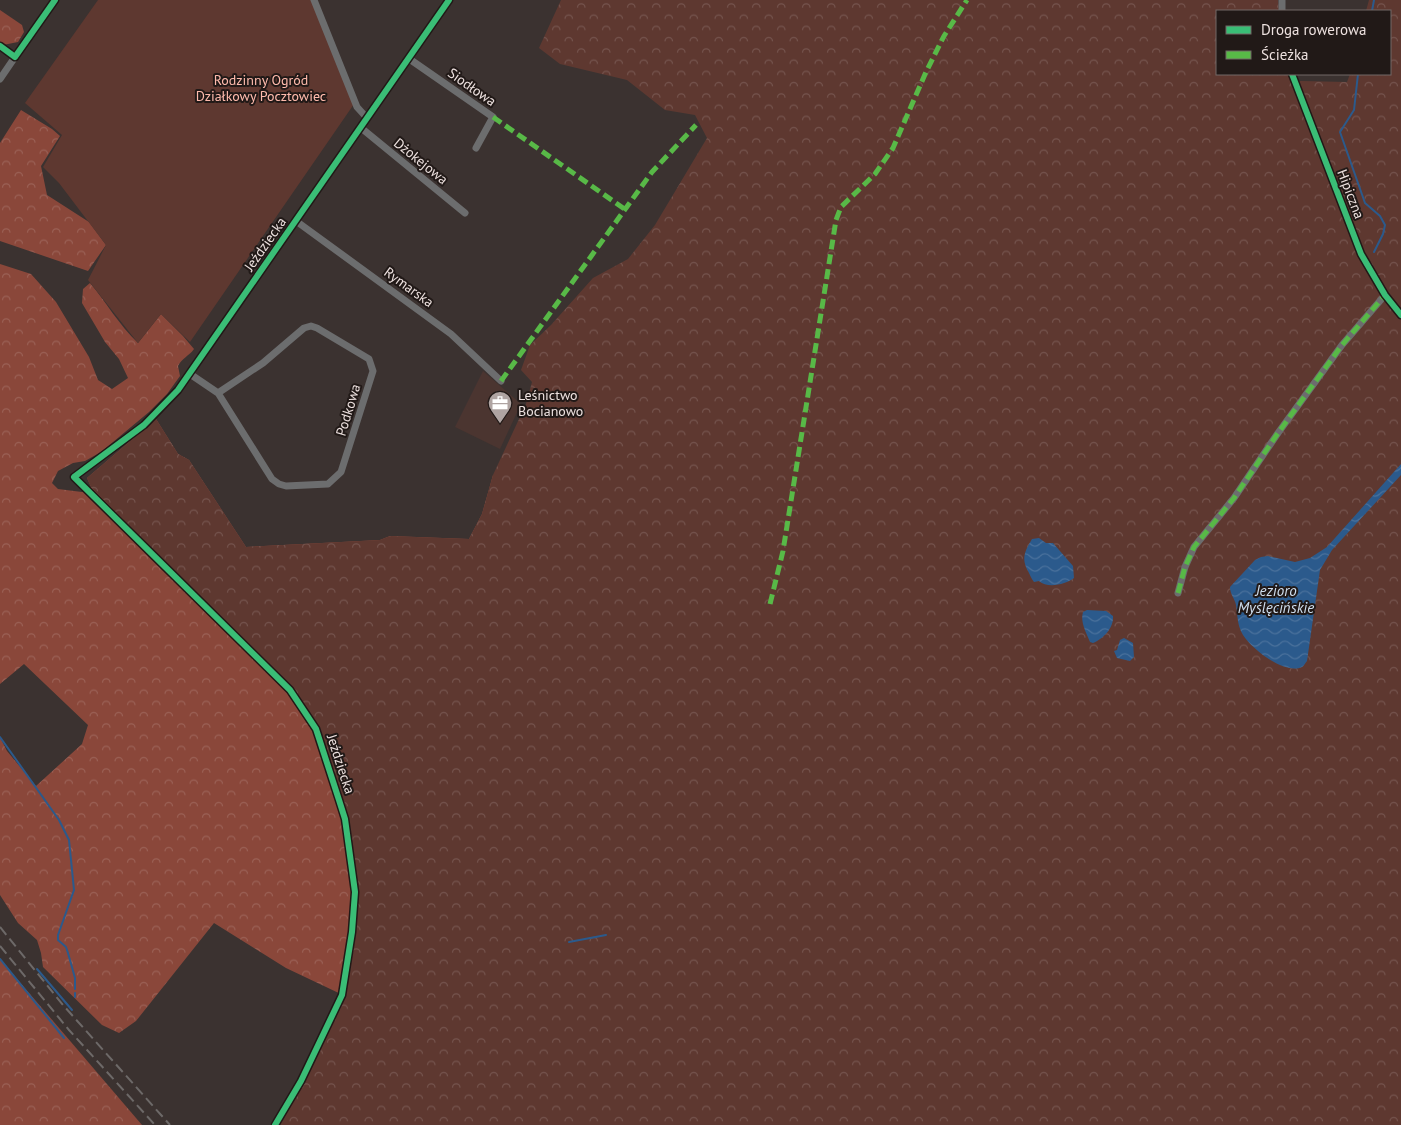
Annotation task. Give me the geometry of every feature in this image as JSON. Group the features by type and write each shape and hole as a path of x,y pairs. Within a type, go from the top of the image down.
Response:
{"street":[{"path":"0,79 55,0"},
{"path":"314,0 357,107 366,118"},
{"name":"Jeździecka","path":"275,1125 301,1081 342,995 352,932 355,892 345,819 316,729 290,690 74,477 144,425 190,374 449,0"},
{"path":"0,46 15,57"},
{"name":"Siodłowa","path":"408,58 493,117 476,148"},
{"name":"Hipiczna","path":"1292,75 1342,209 1367,266 1385,295 1401,315"},
{"name":"Dżokejowa","path":"360,127 465,213"},
{"name":"Rymarska","path":"296,221 451,334 501,381"},
{"path":"1178,593 1194,547 1234,498 1278,433 1342,346 1385,295"},
{"name":"Podkowa","path":"190,374 218,393 272,479 286,486 328,484 341,472 373,371 372,364 369,359 311,326 304,328 263,363 218,393"}],"shaded area":[{"name":"Leśnictwo Bocianowo","path":"483,371 521,404 500,449 455,427"}],"green space":[{"name":"Rodzinny Ogród Działkowy Pocztowiec","path":"98,0 311,0 354,104 190,342 161,314 138,343 88,280 106,245 59,183 43,167 62,135 25,103"},
{"path":"561,0 1278,0 1279,10 1216,10 1216,75 1290,75 1293,82 1347,82 1350,75 1391,75 1391,10 1366,10 1369,0 1401,0 1401,1125 270,1125 297,1084 339,995 355,892 345,819 316,729 290,690 224,620 91,487 87,478 156,419 178,454 189,460 246,547 380,540 390,536 469,539 482,514 493,475 526,404 532,382 521,370 530,345 551,325 593,278 628,259 655,225 707,138 695,115 665,110 627,80 560,64 539,48"},
{"path":"0,10 22,25 24,32 18,42 3,45 0,43"},
{"path":"21,110 60,136 41,166 47,195 89,222 106,245 88,271 0,241 0,143"},
{"path":"0,264 31,274 56,302 89,357 98,380 112,389 128,378 119,359 105,342 82,303 83,289 90,283 138,343 161,314 194,349 178,366 180,376 167,394 149,412 101,452 85,461 73,463 58,471 52,483 58,489 82,492 91,487 87,478 156,419 178,454 189,460 246,547 380,540 390,536 469,539 482,514 493,475 1401,1125 345,996 286,968 214,923 136,1021 119,1033 102,1025 43,967 37,940 18,923 0,895 0,737 7,751 36,786 82,744 88,725 24,664 0,684"},
{"path":"0,959 142,1125 0,1125"}],"water":[{"name":"Jezioro Myślęcińskie","path":"1401,464 1401,475 1332,550 1320,570 1307,661 1302,667 1295,668 1286,667 1269,659 1253,647 1243,635 1230,587 1255,560 1261,557 1268,556 1295,562 1310,558 1327,547"},
{"path":"1039,538 1046,543 1053,543 1073,566 1074,578 1057,585 1047,585 1039,581 1034,582 1024,558 1027,547 1032,539"},
{"path":"1087,610 1106,611 1113,616 1112,625 1107,632 1093,643 1090,642 1083,623 1083,612"},
{"path":"1124,638 1133,643 1134,657 1130,661 1117,658 1114,651 1117,650 1120,640"}],"waterway":[{"path":"1372,10 1374,0"},
{"path":"1358,75 1354,110 1340,132 1365,203 1380,216 1385,225 1383,234 1374,252"},
{"path":"0,737 59,820 69,840 74,890 58,935 58,940 66,947 75,978 75,989"},
{"path":"569,942 606,935"},
{"path":"0,959 64,1038"},
{"path":"37,969 72,1010"}],"railway":[{"path":"0,927 63,1005 170,1125"},
{"path":"0,946 69,1030 155,1125"}],"marked path":[{"path":"770,604 783,551 836,220 841,207 875,174 893,148 926,72 944,36 967,0"},
{"path":"493,117 626,210"},
{"path":"501,381 652,172 696,125"},
{"path":"1178,593 1185,567 1194,547 1234,498 1278,433 1342,345 1385,295"}],"cycle path":[{"path":"0,46 15,57 55,0"},
{"path":"275,1125 301,1081 342,995 352,932 355,892 345,819 316,729 290,690 74,477 144,425 178,390 449,0"},
{"path":"1292,75 1361,254 1385,295 1401,315"}],"place":[{"name":"Leśnictwo Bocianowo","path":"500,424"}]}
